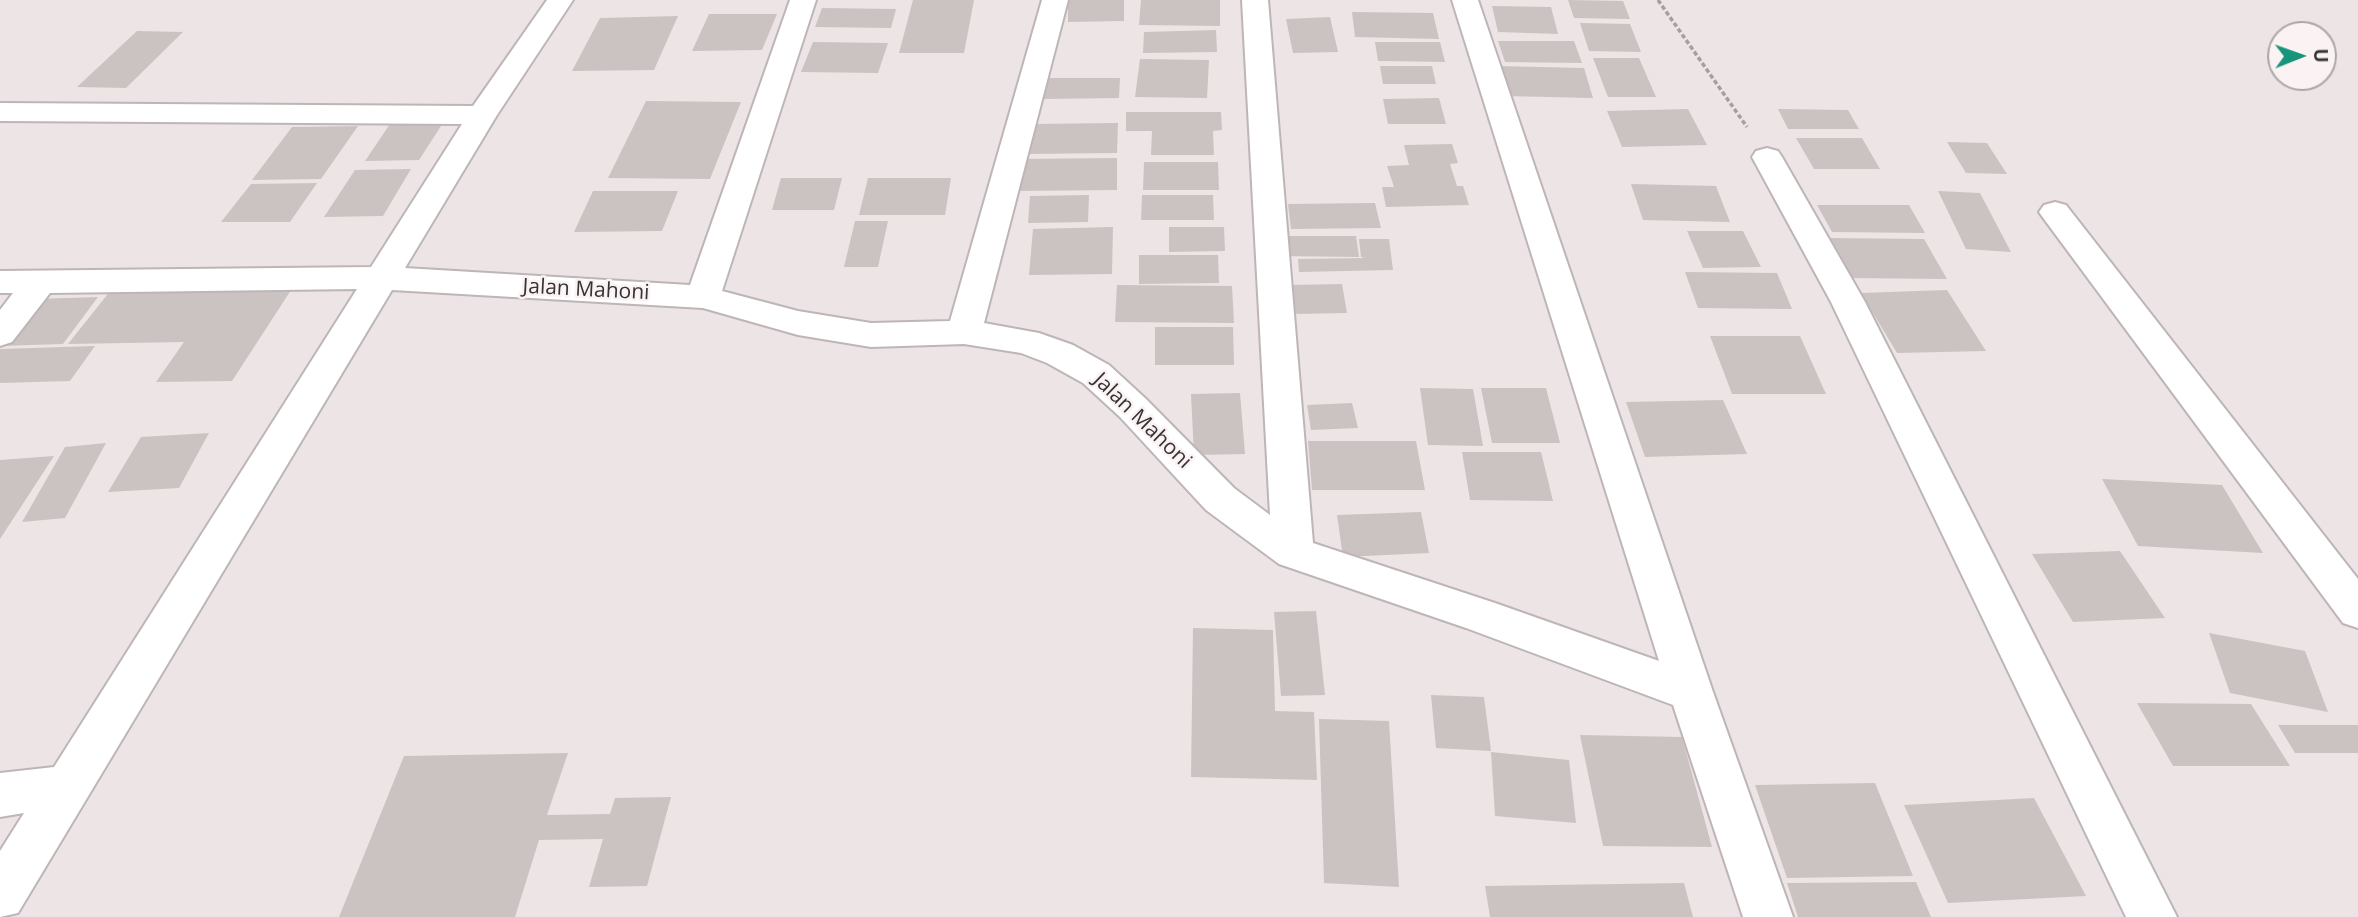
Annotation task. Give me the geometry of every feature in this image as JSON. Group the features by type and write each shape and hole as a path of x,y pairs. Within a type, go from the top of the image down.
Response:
{"street":[{"path":"0,896 482,115 559,0"},
{"path":"703,298 803,0"},
{"path":"964,332 1055,0"},
{"path":"1255,0 1293,553"},
{"path":"1465,0 1691,692 1768,917"},
{"path":"0,112 482,115"},
{"path":"1767,157 1848,302 2152,917"},
{"path":"2055,212 2358,611"},
{"name":"Jalan Mahoni","path":"0,282 383,278 703,298 798,324 871,335 964,332 1026,342 1060,354 1096,374 1133,408 1220,499 1293,553 1480,615 1691,692"},
{"path":"0,334 40,282"},
{"path":"0,795 69,786"}],"path":[{"path":"1658,0 1767,157"}],"building":[{"path":"913,0 974,0 964,53 899,53"},
{"path":"1068,0 1124,0 1124,21 1068,22"},
{"path":"1141,0 1220,0 1220,26 1139,25"},
{"path":"1568,0 1623,1 1630,19 1574,18"},
{"path":"1492,6 1551,7 1558,34 1498,32"},
{"path":"822,8 896,9 891,28 815,27"},
{"path":"1352,12 1433,13 1439,39 1355,37"},
{"path":"709,14 777,14 762,50 692,51"},
{"path":"678,16 654,70 572,71 600,18"},
{"path":"1330,17 1338,52 1293,53 1286,19"},
{"path":"1580,23 1630,24 1641,52 1589,51"},
{"path":"1216,30 1217,52 1143,53 1144,32"},
{"path":"137,31 183,32 126,88 77,87"},
{"path":"1498,41 1574,41 1582,63 1505,62"},
{"path":"813,42 888,43 878,73 801,72"},
{"path":"1375,42 1440,42 1445,62 1378,61"},
{"path":"1593,58 1639,58 1656,97 1608,97"},
{"path":"1140,59 1209,60 1207,98 1135,97"},
{"path":"1380,66 1432,66 1436,84 1383,84"},
{"path":"1497,66 1584,68 1593,98 1503,96"},
{"path":"1044,78 1120,78 1119,98 1042,99"},
{"path":"1439,98 1446,124 1388,124 1383,99"},
{"path":"646,101 741,102 710,179 608,178"},
{"path":"1688,109 1707,145 1622,147 1607,111"},
{"path":"1778,109 1848,110 1859,129 1788,129"},
{"path":"1126,112 1221,112 1222,130 1213,131 1214,155 1151,155 1152,131 1126,131"},
{"path":"443,123 419,160 365,161 390,124"},
{"path":"1118,123 1117,153 1029,154 1032,124"},
{"path":"358,126 321,179 252,180 292,127"},
{"path":"1796,138 1862,138 1880,169 1814,169"},
{"path":"1947,142 1987,143 2007,174 1966,173"},
{"path":"1452,144 1458,163 1450,164 1457,186 1463,186 1469,205 1386,207 1382,187 1394,187 1387,166 1409,165 1404,145"},
{"path":"1117,158 1117,190 1014,191 1017,159"},
{"path":"1144,162 1218,162 1219,190 1143,190"},
{"path":"411,169 383,216 324,217 355,170"},
{"path":"781,178 842,178 834,210 772,210"},
{"path":"868,178 951,178 945,215 859,215"},
{"path":"317,183 290,222 221,222 251,184"},
{"path":"1631,184 1716,186 1730,222 1643,220"},
{"path":"593,191 678,191 662,231 574,232"},
{"path":"1938,191 1980,193 2011,252 1966,249"},
{"path":"1089,195 1088,222 1028,223 1030,196"},
{"path":"1142,195 1213,195 1214,220 1141,220"},
{"path":"1375,203 1381,228 1291,229 1288,204"},
{"path":"1817,205 1909,205 1925,233 1832,232"},
{"path":"855,221 888,221 878,267 844,267"},
{"path":"1113,227 1112,274 1029,275 1033,229"},
{"path":"1169,227 1224,227 1225,251 1169,252"},
{"path":"1687,231 1743,231 1761,267 1703,268"},
{"path":"1277,236 1356,236 1359,257 1278,256"},
{"path":"1828,238 1924,239 1947,279 1848,278"},
{"path":"1359,239 1389,239 1393,270 1299,272 1298,259 1365,258 1361,257"},
{"path":"1139,255 1218,255 1219,283 1139,284"},
{"path":"1685,272 1777,273 1792,309 1698,308"},
{"path":"1342,284 1347,313 1293,314 1289,285"},
{"path":"1117,285 1232,286 1234,323 1115,322"},
{"path":"293,287 232,381 156,382 184,342 68,344 111,290"},
{"path":"1947,290 1986,351 1897,353 1861,293"},
{"path":"98,297 63,344 0,346 0,341 34,299"},
{"path":"1155,327 1233,327 1234,365 1155,365"},
{"path":"1710,336 1800,336 1826,394 1732,394"},
{"path":"95,346 70,381 0,383 0,349"},
{"path":"1420,388 1473,389 1483,446 1428,445"},
{"path":"1481,388 1546,388 1560,443 1492,443"},
{"path":"1240,393 1245,454 1194,455 1191,394"},
{"path":"1723,400 1747,454 1645,457 1626,402"},
{"path":"1352,403 1358,428 1311,430 1307,405"},
{"path":"209,433 179,488 108,492 141,437"},
{"path":"1308,441 1416,441 1425,490 1312,490"},
{"path":"106,443 65,518 22,522 65,447"},
{"path":"1462,452 1541,452 1553,501 1470,500"},
{"path":"54,456 0,539 0,460"},
{"path":"2102,479 2222,485 2263,553 2138,546"},
{"path":"1421,512 1429,553 1343,557 1337,515"},
{"path":"2120,551 2165,618 2073,622 2032,554"},
{"path":"1316,611 1325,695 1281,696 1274,612"},
{"path":"1193,628 1273,630 1275,711 1314,712 1317,780 1191,777"},
{"path":"2209,633 2305,651 2328,712 2230,693"},
{"path":"1431,695 1484,697 1491,751 1436,748"},
{"path":"2137,703 2251,704 2290,766 2173,766"},
{"path":"1319,719 1389,721 1399,887 1324,883"},
{"path":"2278,725 2358,725 2358,753 2295,753"},
{"path":"1580,735 1682,737 1712,847 1603,846"},
{"path":"1491,752 1569,760 1576,823 1495,816"},
{"path":"568,753 547,815 610,814 615,798 671,797 647,886 589,887 603,839 539,840 515,917 339,917 404,756"},
{"path":"1875,783 1913,876 1787,878 1755,785"},
{"path":"2034,798 2086,896 1948,903 1904,805"},
{"path":"1916,882 1931,917 1798,917 1787,883"},
{"path":"1684,883 1693,917 1490,917 1485,886"}]}
